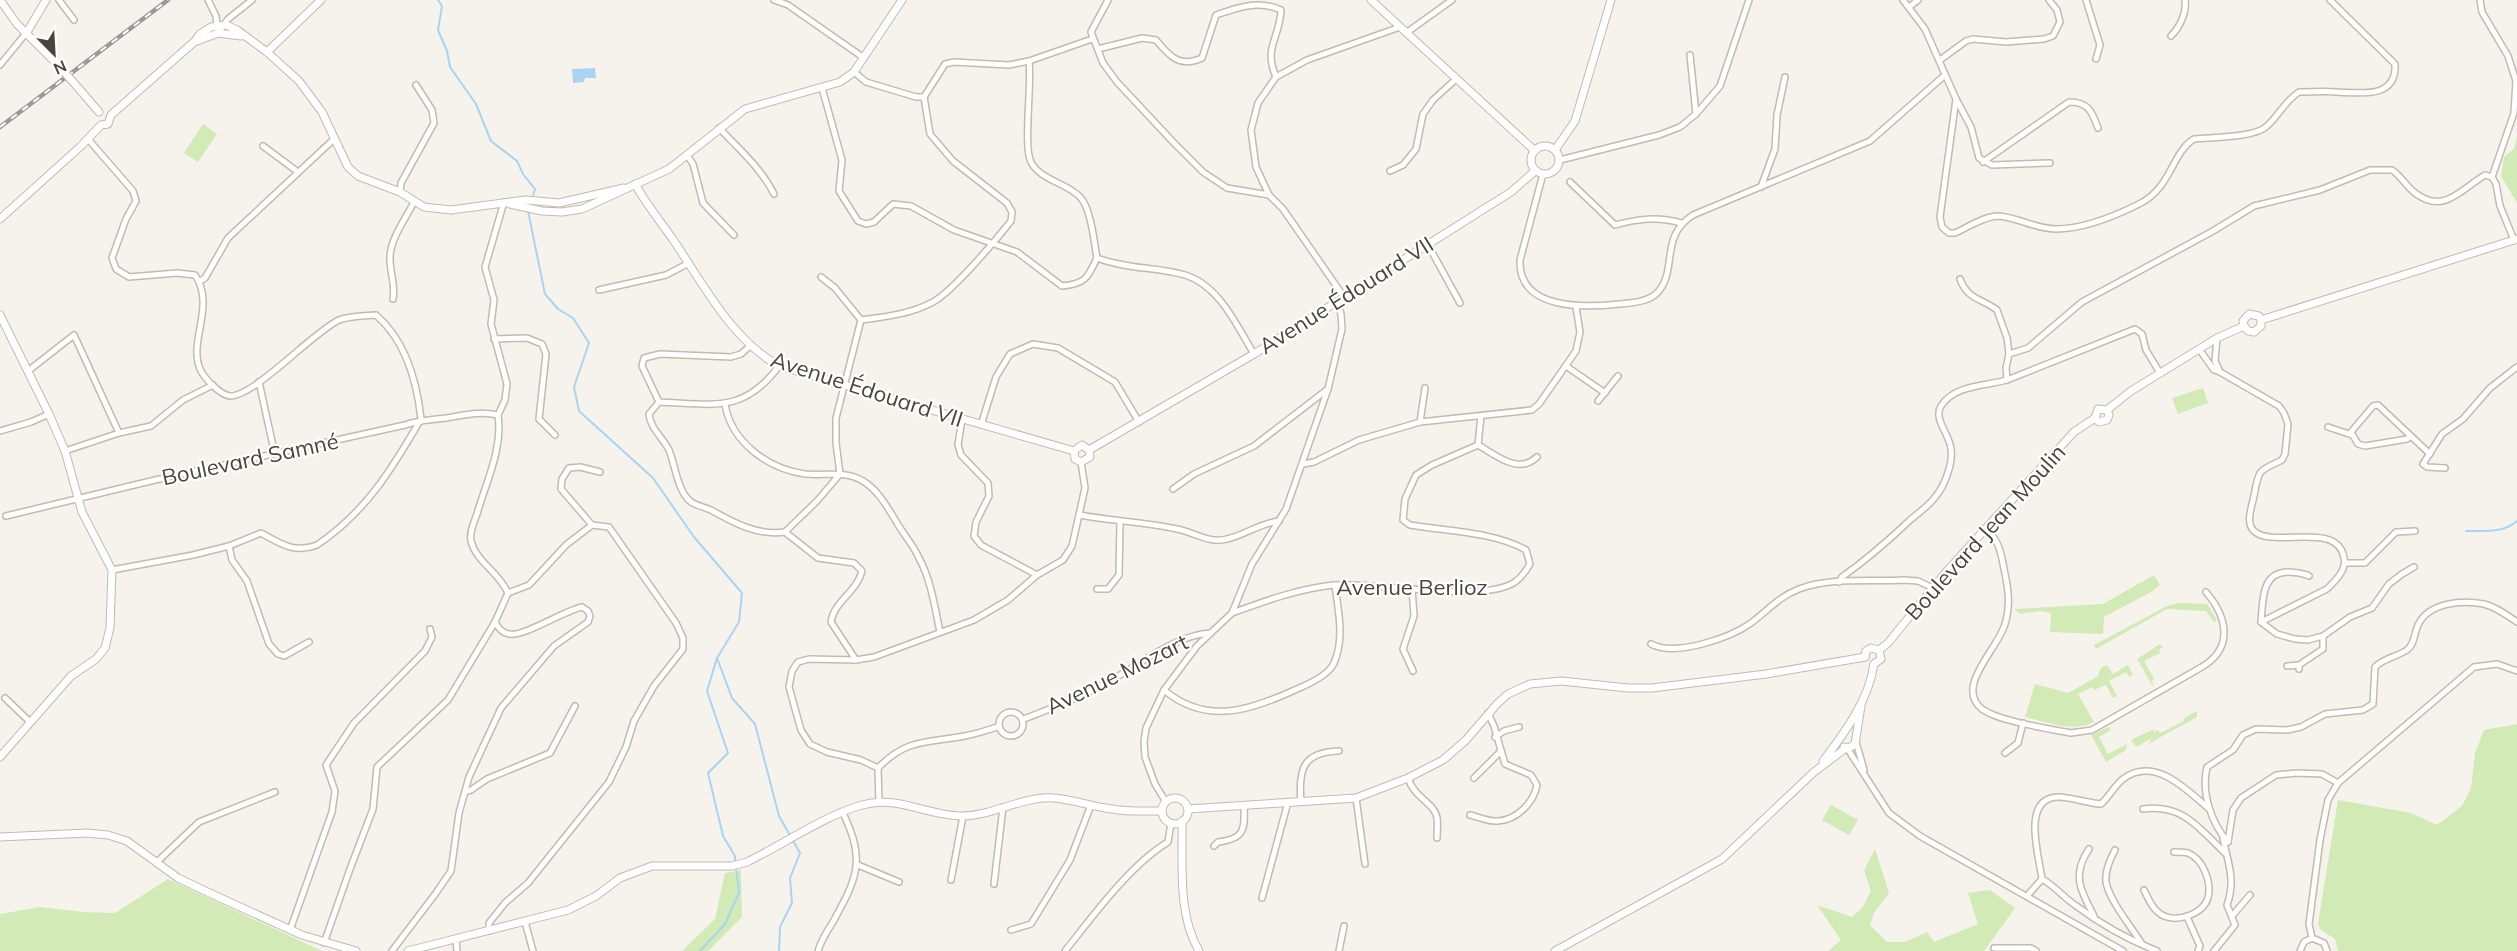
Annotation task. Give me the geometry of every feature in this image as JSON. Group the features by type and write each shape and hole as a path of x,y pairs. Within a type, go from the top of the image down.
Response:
{"street":[{"path":"0,0 17,24 56,63 99,112"},
{"path":"0,65 27,32 46,0"},
{"path":"59,0 74,20"},
{"path":"208,0 222,29"},
{"path":"222,29 228,19 252,0"},
{"path":"267,52 321,0"},
{"path":"774,0 788,5 864,58"},
{"path":"0,219 101,125 110,122 111,115 194,42 222,29 237,30 267,52 299,81 322,112 348,167 358,176 399,192 424,207 451,210 526,200 559,203 624,188 669,169 745,109 840,82 854,72 902,0"},
{"path":"1108,0 1091,32 1103,63 1117,82 1203,172 1227,188 1269,195"},
{"path":"1371,0 1535,151"},
{"path":"1406,33 1452,0"},
{"path":"1555,150 1575,121 1611,0"},
{"path":"1560,160 1555,150 1543,146 1535,151 1531,162 1535,171 1543,174 1554,172 1560,160 1659,135 1680,127 1696,114 1720,87 1749,0"},
{"path":"1903,0 1925,29 1971,127 1976,152 1983,162 1992,165 2050,163"},
{"path":"1908,7 1918,0"},
{"path":"1940,60 1966,41 1973,39 2006,42 2054,36 2060,22 2057,10 2049,0"},
{"path":"2086,0 2100,45 2096,59"},
{"path":"2171,36 2177,31 2182,20 2186,7 2185,0"},
{"path":"1956,99 1940,218 1942,227 1949,233 1955,232 1999,216 2043,228 2057,229 2076,226 2119,212 2153,195 2168,177 2187,143 2194,139 2254,133 2266,128 2289,99 2299,92 2368,93 2388,86 2396,75 2395,64 2330,0"},
{"path":"2480,0 2482,12 2508,56 2516,81 2514,113 2492,177"},
{"path":"1098,49 1142,38 1156,40 1166,52 1180,62 1190,63 1202,58 1216,15 1260,1 1274,4 1281,10 1281,24 1272,44 1270,63 1276,77"},
{"path":"1166,802 1149,771 1144,742 1146,728 1164,690 1197,646 1232,614 1252,564 1291,497 1328,389 1342,329 1340,299 1283,209 1269,195 1256,167 1251,130 1258,103 1276,77 1307,60 1400,27"},
{"path":"861,320 913,311 935,301 953,286 1011,221 1012,212 1007,203 953,161 930,134 924,97 945,64 954,62 1009,65 1029,61 1092,39"},
{"path":"1690,55 1696,114"},
{"path":"822,88 842,160 839,191 858,221 866,224 874,222 893,204 900,203 954,230 993,242 1024,256 1062,286 1076,285 1089,276 1097,258 1087,208 1080,197 1043,174 1031,162 1028,138 1029,61"},
{"path":"854,72 866,82 916,97 924,97"},
{"path":"1543,174 1520,260 1523,282 1540,296 1558,304 1576,307 1648,299 1658,293 1665,280 1669,253 1681,223 1693,214 1870,141 1945,75"},
{"path":"1761,187 1775,149 1778,106 1785,77"},
{"path":"1390,171 1404,165 1416,149 1423,114 1433,100 1456,79"},
{"path":"399,192 401,183 434,123 432,110 416,85"},
{"path":"1983,162 2069,102 2080,102 2087,106 2098,129"},
{"path":"99,112 106,110 111,115"},
{"path":"99,112 96,120 101,125"},
{"path":"720,128 742,154 759,169 774,194"},
{"path":"88,139 133,191 136,201 126,219 112,258 116,269 129,277 177,273 195,275 200,281 204,296 197,357 200,370 222,393 231,396 259,382 315,336 341,320 376,315 385,322 415,380 421,419 390,471 369,500 317,545 295,549 261,533 229,546 193,555 112,570"},
{"path":"200,281 205,278 228,238 334,139"},
{"path":"263,146 298,172"},
{"path":"687,155 693,164 703,203 734,235"},
{"path":"2009,354 2028,348 2082,302 2214,231 2254,206 2320,190 2370,170 2392,170 2416,194 2429,200 2442,202 2452,200 2486,176 2492,177"},
{"name":"Avenue Édouard VII","path":"635,184 750,346 764,358 779,366 1074,451 1082,446 1089,450 1254,354 1511,192 1535,171"},
{"path":"2261,320 2516,240 2500,206 2496,184 2492,177"},
{"path":"1570,182 1615,225 1629,221 1663,218 1681,223"},
{"path":"393,299 395,290 390,255 394,240 414,202"},
{"path":"504,202 485,267 494,300 491,324 507,384 505,400 498,415 500,427 497,450 470,537 475,554 493,570 504,583 508,593"},
{"path":"1427,243 1460,303"},
{"path":"1097,258 1112,264 1186,275 1207,287 1227,309 1254,354"},
{"path":"599,290 666,275 689,263"},
{"path":"659,402 649,414 650,422 669,450 681,487 692,505 709,509 731,522 746,527 772,534 786,532 840,474 836,443 836,417 843,385 859,335 861,320 835,288 821,277"},
{"path":"1960,279 1964,290 1970,296 1997,310 2007,338 2009,354 2006,368 2007,380"},
{"path":"1303,464 1314,462 1351,443 1420,422 1532,410 1539,404 1566,366 1579,341 1576,307"},
{"path":"2250,314 2254,314 2261,320 2261,326 2254,332 2248,331 2244,326 2245,317 2250,314"},
{"path":"0,315 49,414 65,451 82,512 112,570 110,628 105,648 96,659 71,676 0,757"},
{"path":"1839,582 1842,577 1873,554 1927,506 1941,488 1952,451 1938,416 1939,409 1945,401 1961,390 2007,380 2135,328 2142,334 2146,350 2160,373 2217,338 2244,326"},
{"path":"28,371 74,335 119,433"},
{"path":"494,339 527,338 542,344 546,354 539,419 555,435"},
{"path":"2217,338 2216,356 2220,372"},
{"path":"981,425 996,377 1010,354 1033,344 1058,348 1116,382 1139,422"},
{"path":"659,402 642,366 644,358 660,354 731,357 741,354 750,346"},
{"path":"2199,349 2214,370 2279,406 2288,424 2285,454 2282,460 2267,466 2260,472 2255,482 2250,523 2253,531 2264,536 2318,537 2338,545 2344,554 2345,563 2335,581 2327,589 2261,622"},
{"path":"2208,361 2216,356"},
{"path":"659,402 725,404 742,400 759,390 779,366"},
{"path":"1566,366 1605,393"},
{"path":"2445,468 2427,467 2423,464 2442,434 2463,419 2490,388 2517,367"},
{"name":"Boulevard Jean Moulin","path":"1879,650 2074,432 2095,418 2098,409 2107,410 2116,401 2160,373"},
{"path":"1598,401 1618,376"},
{"path":"259,382 275,455"},
{"path":"65,451 119,433 151,426 183,400 213,385"},
{"path":"1420,422 1425,388"},
{"path":"1173,489 1194,474 1254,446 1328,389"},
{"path":"725,404 732,427 741,442 785,471 807,474 847,473 864,482 878,496 919,557 940,632"},
{"path":"2410,436 2407,439 2365,446 2358,444 2351,430 2375,405 2381,407 2430,454"},
{"name":"Boulevard Samné","path":"6,516 155,480 405,425 421,419 433,420 478,412 498,415"},
{"path":"0,431 32,422 49,414"},
{"path":"1481,416 1478,445 1514,465 1522,466 1531,463 1537,457"},
{"path":"962,419 958,445 961,455 988,483 990,496 976,522 974,536 981,545 1036,575"},
{"path":"2328,427 2352,435"},
{"name":"Avenue Berlioz","path":"1232,614 1291,593 1335,585 1493,590 1514,583 1530,564 1526,550 1497,539 1410,525 1403,519 1405,499 1412,481 1422,470 1478,445"},
{"path":"1082,462 1090,457 1089,450"},
{"path":"1074,451 1075,459 1082,462"},
{"path":"879,802 878,768 861,760 827,752 810,744 798,721 789,687 792,671 798,662 808,659 856,660 874,657 974,620 1008,600 1036,575 1063,560 1072,546 1085,488 1082,462"},
{"path":"489,931 489,923 528,883 609,782 626,747 634,721 654,686 683,649 683,638 676,623 609,527 592,525 561,489 562,479 569,468 580,467 600,472"},
{"path":"1080,515 1120,523 1180,529 1210,541 1227,539 1262,524 1279,521"},
{"path":"1097,590 1108,589 1119,575 1120,523"},
{"path":"324,943 373,809 377,766 448,700 495,622 508,593 529,585 566,545 592,525"},
{"path":"1986,528 1997,540 2009,591 2006,623 1999,640 1973,681 1973,697 1983,710 1991,714 2071,734 2092,730 2215,659 2222,648 2223,619 2206,592"},
{"path":"2345,563 2365,563 2396,532 2415,531"},
{"path":"786,532 818,558 854,563 861,571 859,580 833,611 831,622 856,660"},
{"path":"229,546 232,560 247,581 268,644 278,654 284,656 309,642"},
{"path":"2261,622 2277,634 2295,639 2308,640 2323,636 2350,617 2372,608 2389,584 2414,567"},
{"path":"2261,622 2264,591 2268,579 2274,574 2286,572 2309,576"},
{"path":"1651,644 1657,647 1684,647 1710,642 1737,632 1777,600 1799,589 1839,582 1904,580 1918,581 1933,588"},
{"path":"1164,690 1178,702 1196,709 1240,712 1270,702 1312,682 1334,665 1340,641 1335,585"},
{"path":"1412,589 1414,616 1403,649 1413,671"},
{"path":"2338,783 2322,774 2276,775 2241,798 2233,810 2228,842 2209,810 2204,778 2207,767 2233,750 2243,735 2256,729 2288,730 2301,727 2325,714 2363,710 2373,704 2375,668 2382,660 2408,649 2414,640 2418,625 2428,612 2443,604 2484,604 2504,612 2517,622"},
{"path":"392,951 451,871 465,792 501,708 554,646 588,622 591,616 582,607 572,609 518,634 507,634 498,629 495,622"},
{"path":"290,930 332,812 335,791 326,765 354,723 425,651 432,637 430,629"},
{"name":"Avenue Mozart","path":"1024,719 1107,683 1198,634 1211,633"},
{"path":"2287,666 2299,667 2323,649 2323,636"},
{"path":"1815,772 1842,736 1871,680 1874,664 1881,659 1879,650 1871,648 1866,651 1865,657 1869,663 1874,664"},
{"path":"1188,809 1356,798 1408,778 1443,760 1466,740 1488,713 1508,694 1545,681 1652,688 1766,674 1865,657"},
{"path":"2312,938 2309,924 2320,840 2328,801 2338,783 2474,667 2497,664 2517,670"},
{"path":"5,698 30,722"},
{"path":"1555,951 1716,863 1737,846 1815,772 1846,748 1852,747 1856,740 1862,700"},
{"path":"465,792 487,779 550,753 575,706"},
{"name":"Avenue Mozart","path":"1011,712 1019,714 1024,719 1023,728 1010,736 1003,734 998,727 998,719 1011,712"},
{"path":"1470,815 1497,822 1511,817 1525,808 1535,794 1537,785 1531,775 1505,764 1488,713"},
{"path":"2005,753 2018,743 2023,723"},
{"name":"Avenue Mozart","path":"878,768 891,754 904,747 921,742 966,736 998,727"},
{"path":"1495,737 1504,731 1520,727"},
{"path":"1842,736 1852,733 1867,777"},
{"path":"1842,736 1846,748 1867,777 1882,804 1902,823 1920,836 2123,951"},
{"path":"1301,802 1299,780 1303,768 1311,757 1323,752 1340,751"},
{"path":"1474,778 1501,751"},
{"path":"2027,896 2042,879 2034,821 2038,807 2047,799 2060,797 2101,804 2120,780 2144,769 2173,780 2209,810"},
{"path":"1408,778 1411,789 1437,816 1437,838"},
{"path":"157,862 199,822 275,792"},
{"path":"408,951 525,922 581,905 620,878 652,866 718,867 747,862 860,805 900,802 946,816 963,816 1035,799 1054,798 1114,810 1162,811"},
{"path":"1182,822 1172,824 1164,819 1162,811 1166,802 1172,798 1179,798 1185,802 1188,809 1182,822 1186,920 1199,951"},
{"path":"1356,798 1365,864"},
{"path":"1262,898 1288,802"},
{"path":"1011,930 1031,924 1070,860 1091,805"},
{"path":"1214,846 1218,842 1239,837 1245,824 1244,805"},
{"path":"994,884 1003,807"},
{"path":"2143,809 2160,807 2172,810 2192,822 2226,855"},
{"path":"818,951 849,892 858,865 856,847 843,813"},
{"path":"951,880 963,816"},
{"path":"1065,951 1124,881 1158,848 1168,842 1172,824"},
{"path":"0,837 87,833 108,835 127,841 178,878 290,930 324,943 356,951"},
{"path":"2214,951 2235,925 2227,905 2232,877 2223,836"},
{"path":"1168,842 1182,849"},
{"path":"2090,849 2080,862 2078,877 2082,893 2095,918"},
{"path":"2115,850 2107,865 2106,882 2142,946"},
{"path":"2145,890 2152,907 2165,916 2187,917 2199,911 2208,898 2207,875 2201,862 2188,853 2174,852"},
{"path":"858,865 899,882"},
{"path":"2042,879 2052,884 2074,905 2142,946 2157,951"},
{"path":"2232,916 2250,895"},
{"path":"2187,917 2200,946 2198,951"},
{"path":"525,922 533,951"},
{"path":"1339,951 1344,926"},
{"path":"2300,951 2304,942 2312,938 2324,943 2327,951"},
{"path":"456,940 457,951"},
{"path":"1994,948 2031,948 2036,951"}],"green space":[{"path":"203,124 217,134 198,162 184,153"},
{"path":"2517,136 2517,203 2501,176 2504,157 2514,149"},
{"path":"2203,388 2208,403 2178,414 2172,398"},
{"path":"2154,575 2160,585 2104,617 2103,634 2050,632 2051,613 2040,611 2020,614 2014,609 2103,604"},
{"path":"2179,603 2207,604 2217,620 2214,622 2206,611 2167,609 2096,649 2094,645 2167,606"},
{"path":"2160,644 2163,647 2159,650 2160,653 2144,661 2154,679 2152,681 2154,688 2137,659"},
{"path":"2107,665 2113,674 2128,665 2133,675 2129,677 2126,672 2109,681 2117,696 2113,698 2106,685 2094,690 2092,687 2078,694 2094,722 2069,727 2025,717 2035,684 2068,693 2097,677 2101,668"},
{"path":"2197,711 2197,717 2148,744 2152,738 2136,747 2131,740 2154,729 2153,733 2157,730 2160,733 2184,721 2184,718"},
{"path":"2517,724 2517,951 2338,951 2335,939 2321,930 2318,924 2338,800 2411,813 2437,825 2462,806 2471,788 2475,753 2484,730"},
{"path":"2108,727 2111,730 2099,737 2108,754 2127,744 2126,750 2106,762 2091,735"},
{"path":"1831,805 1858,820 1849,835 1822,820"},
{"path":"1875,849 1889,893 1874,913 1870,925 1887,942 1905,942 1927,932 1934,942 1978,924 1968,893 1990,890 2015,908 1984,951 1828,951 1841,940 1817,905 1852,917 1862,908 1871,891 1864,870"},
{"path":"741,870 742,917 708,951 682,951 715,919 725,873"},
{"path":"168,879 322,951 0,951 0,914 40,907 115,913"}],"water":[{"path":"595,68 596,78 585,78 584,82 573,83 572,69"}],"waterway":[{"path":"438,0 442,6 438,30 447,51 450,67 476,104 491,141 517,161 523,174 535,189 532,200"},
{"path":"528,211 545,294 558,309 573,318 589,343 574,387 579,411 653,478 694,537 742,593 739,622 717,658 732,698 755,724 779,816 800,853 790,878 792,903 780,927 779,951"},
{"path":"2466,531 2506,528 2517,521"},
{"path":"717,658 707,691 728,753 708,773 723,836 735,856 735,862"},
{"path":"700,951 725,924 739,893 736,868"}],"railway":[{"path":"0,127 168,0"}]}
